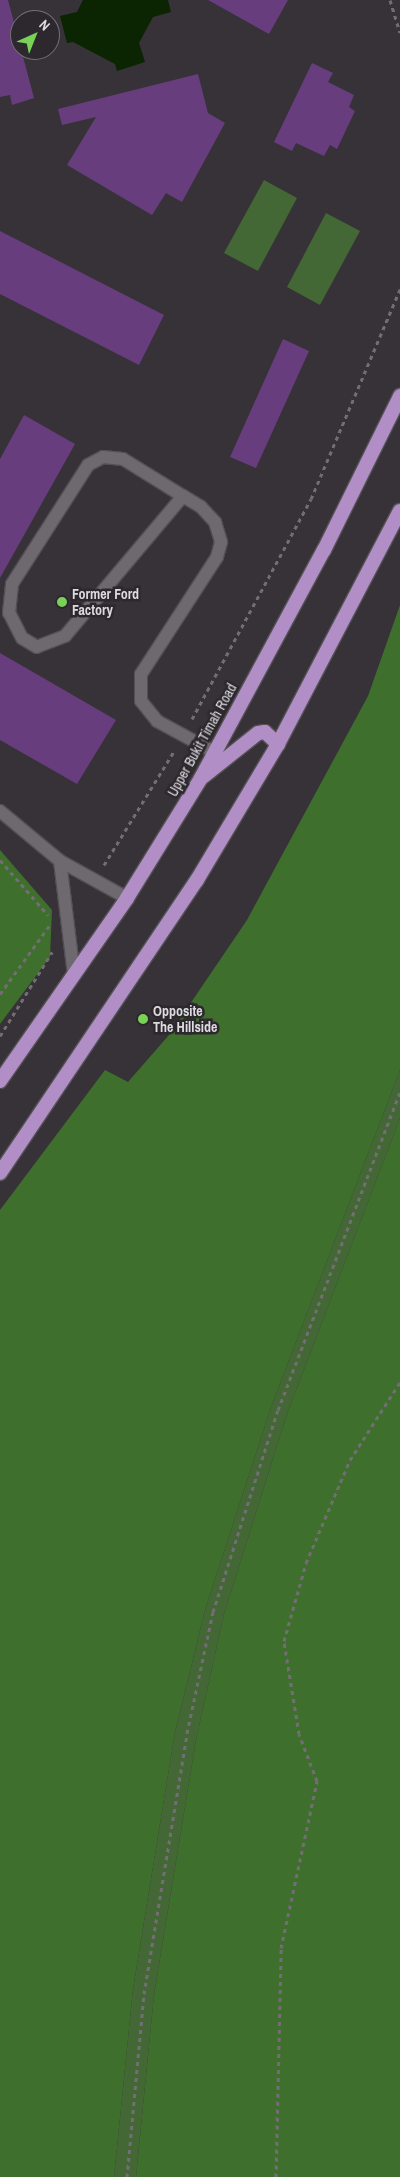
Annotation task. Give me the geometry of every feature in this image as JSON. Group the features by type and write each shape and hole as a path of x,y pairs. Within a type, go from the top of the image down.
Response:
{"highway":[{"name":"Upper Bukit Timah Road","path":"0,1081 127,898 201,778 400,396"},
{"path":"379,439 400,415"},
{"path":"0,1174 140,970 278,744 400,512"},
{"path":"201,778 258,733 265,732 278,744"}],"lane":[{"path":"183,496 65,636 37,647 22,638 9,613 12,584 88,465 103,457 123,460 183,496 215,522 221,542 218,557 141,674 141,701 156,721 214,752"},
{"path":"0,810 60,861 127,898"},
{"path":"60,861 74,975"}],"path":[{"path":"390,0 400,33"},
{"path":"96,880 183,736 311,499 400,289"},
{"path":"0,860 53,921 0,994"},
{"path":"0,1036 67,927"},
{"path":"127,2177 144,1994 187,1733 213,1612 278,1410 400,1092"},
{"path":"276,2177 282,1948 317,1781 299,1734 284,1641 306,1563 350,1460 400,1382"}],"shaded area":[{"path":"83,0 168,0 171,12 153,17 139,43 145,62 117,71 115,64 73,42 67,43 60,16 77,12"},
{"path":"264,180 297,198 258,271 224,253"},
{"path":"326,213 360,231 320,305 287,287"},
{"path":"400,1070 400,1118 287,1414 224,1614 196,1740 154,1995 136,2177 114,2177 133,1989 175,1732 205,1610 271,1407"}],"green space":[{"path":"400,605 400,1070 271,1407 205,1610 175,1732 133,1989 114,2177 0,2177 0,1210 105,1070 128,1082 169,1035 247,920 368,696"},
{"path":"0,850 52,910 50,957 0,1024"},
{"path":"400,1118 400,2177 136,2177 154,1995 196,1740 224,1614 287,1414"}],"building":[{"path":"0,0 8,0 11,10 10,60 24,60 34,98 12,105 10,95 0,97"},
{"path":"208,0 288,0 269,34"},
{"path":"312,63 333,73 328,82 354,95 349,107 355,111 337,149 330,145 324,156 296,143 292,151 274,142"},
{"path":"198,74 208,113 225,123 182,202 166,193 152,215 67,165 96,117 62,125 58,109"},
{"path":"0,231 164,315 139,365 0,294"},
{"path":"283,339 309,351 256,468 230,457"},
{"path":"24,415 75,444 0,578 0,459"},
{"path":"0,653 116,720 77,784 0,740"}],"place":[{"name":"Former Ford Factory","path":"62,602"},
{"name":"Opposite The Hillside","path":"143,1019"}]}
